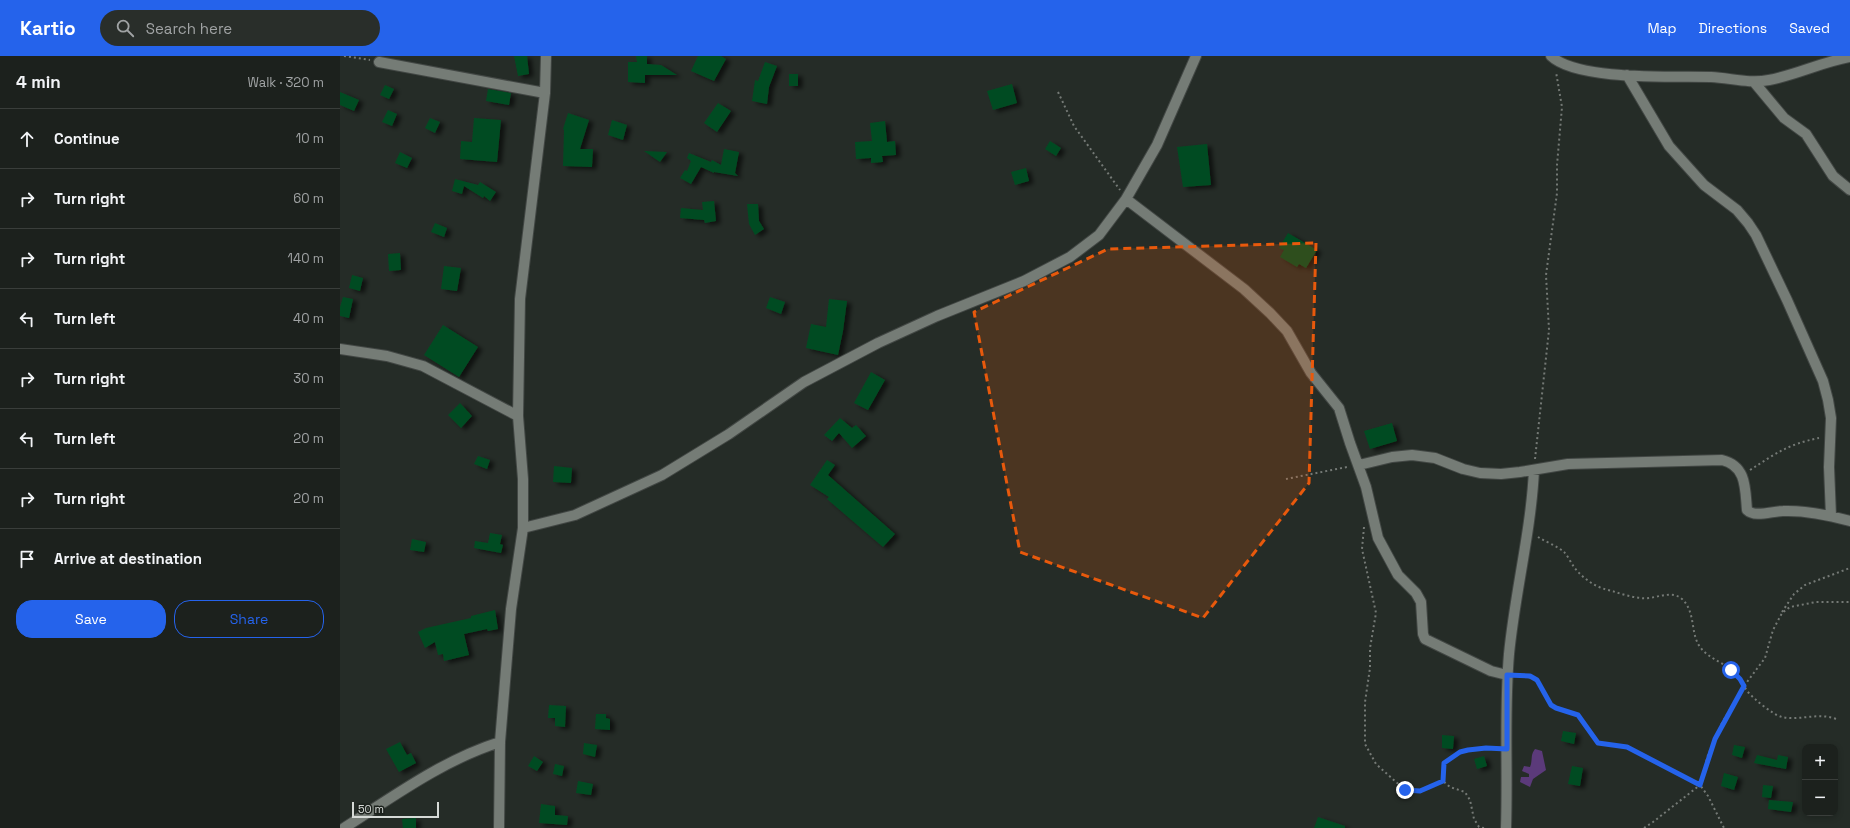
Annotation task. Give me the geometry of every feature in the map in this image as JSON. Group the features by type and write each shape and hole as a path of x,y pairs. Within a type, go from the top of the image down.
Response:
{"street":[{"path":"499,828 500,742 511,609 523,528 523,479 518,416 520,298 545,93 546,56"},
{"path":"523,528 575,514 662,474 729,434 804,382 885,340 937,316 1024,281 1070,257 1099,235 1126,199 1157,145 1196,56"},
{"path":"1553,57 1572,67 1593,72 1627,75 1711,77 1754,82 1782,77 1827,61 1850,57"},
{"path":"379,62 545,93"},
{"path":"1627,75 1669,146 1704,186 1737,210 1756,235 1823,381 1831,418 1831,516"},
{"path":"1754,82 1784,118 1806,134 1833,176 1850,190"},
{"path":"1126,199 1244,289 1286,331 1311,373 1339,408 1366,487 1378,538 1398,575 1416,593 1421,602 1423,634 1425,639 1491,671 1507,675"},
{"path":"340,349 387,356 423,366 518,416"},
{"path":"1358,466 1392,457 1412,455 1435,458 1463,469 1480,473 1501,474 1568,464 1722,460 1731,462 1740,473 1747,491 1747,510 1754,514 1799,511 1831,516 1850,521"},
{"path":"1506,828 1507,675 1522,560 1531,509 1534,470"},
{"path":"344,828 442,766 476,750 500,742"}],"path":[{"path":"344,56 379,62"},
{"path":"1534,470 1549,330 1546,275 1557,193 1557,165 1562,107 1553,57"},
{"path":"1058,92 1074,126 1126,199"},
{"path":"1740,473 1758,466 1774,453 1792,445 1814,439 1830,438"},
{"path":"1286,479 1358,466"},
{"path":"1364,527 1363,555 1376,613 1370,648 1370,668 1365,702 1365,744 1376,764 1405,790 1420,791 1443,781"},
{"path":"1539,537 1564,552 1575,568 1587,580 1597,587 1642,598 1652,598 1665,594 1682,598 1691,614 1695,636 1700,646 1707,654 1731,670 1740,679 1750,694 1767,708 1782,717 1794,718 1822,716 1836,719"},
{"path":"1644,828 1700,785 1715,739 1744,686 1765,658 1773,630 1794,594 1805,585 1850,568"},
{"path":"1782,613 1790,607 1816,602 1850,602"},
{"path":"1507,675 1530,676 1537,680 1551,705 1578,715 1598,743 1627,747 1700,785 1712,802 1724,828"},
{"path":"1443,781 1444,763 1460,752 1486,748 1507,749"},
{"path":"1443,781 1450,787 1465,792 1470,800 1474,819 1479,826 1484,828"}],"highlighted area":[{"path":"1316,243 1309,483 1203,618 1020,552 974,312 1108,249"}],"shaded area":[{"path":"1535,749 1542,751 1546,770 1533,779 1530,787 1520,782 1521,777 1529,777 1529,774 1522,771 1524,766 1530,767"}],"building":[{"path":"514,56 527,56 529,74 518,76"},
{"path":"636,56 647,56 647,64 661,65 677,75 645,75 645,83 628,82 628,62 637,62"},
{"path":"698,56 721,56 726,59 714,81 691,71"},
{"path":"765,62 777,66 769,87 767,104 752,101 755,80 758,81"},
{"path":"789,74 798,74 798,86 789,86"},
{"path":"1012,84 1017,103 993,110 987,91"},
{"path":"385,85 394,89 389,99 380,95"},
{"path":"488,89 511,93 509,105 486,101"},
{"path":"340,92 359,100 354,111 340,105"},
{"path":"718,103 731,111 717,132 704,123"},
{"path":"388,110 397,114 392,126 382,122"},
{"path":"568,113 589,120 580,149 593,149 592,167 563,166 563,129"},
{"path":"430,118 440,122 435,133 425,128"},
{"path":"474,118 501,120 497,162 460,159 461,141 472,142"},
{"path":"612,120 627,125 623,140 608,135"},
{"path":"885,121 887,142 895,141 896,155 882,156 883,162 871,163 871,158 856,159 855,142 872,141 870,123"},
{"path":"1050,141 1061,148 1056,156 1045,149"},
{"path":"1207,144 1211,185 1183,187 1177,147"},
{"path":"724,149 739,152 735,173 738,176 714,173 701,167 691,184 680,178 685,170 687,171 691,161 687,158 689,153 711,162 712,160 721,165"},
{"path":"644,151 667,152 660,162"},
{"path":"400,152 412,158 407,168 395,163"},
{"path":"1026,168 1029,181 1015,185 1011,172"},
{"path":"455,179 478,185 480,182 496,192 490,201 484,196 483,198 464,186 462,194 452,191"},
{"path":"714,201 716,221 705,223 704,220 680,218 681,208 703,210 702,202"},
{"path":"747,204 758,204 759,221 764,229 755,235 749,224"},
{"path":"435,223 447,228 444,237 431,232"},
{"path":"1288,233 1317,250 1306,268 1299,264 1297,267 1280,257 1284,250 1279,248"},
{"path":"400,253 401,270 389,271 388,254"},
{"path":"444,266 461,268 457,291 441,289"},
{"path":"352,275 363,278 360,291 349,288"},
{"path":"343,297 353,299 349,318 340,316 340,307"},
{"path":"770,297 785,302 781,314 766,308"},
{"path":"829,299 847,301 838,355 806,348 811,324 826,327"},
{"path":"443,325 478,347 459,377 424,355"},
{"path":"871,372 885,380 868,410 854,403"},
{"path":"460,403 472,416 461,428 448,415"},
{"path":"840,418 852,428 856,425 866,436 852,448 839,433 832,441 824,435"},
{"path":"1392,423 1397,441 1370,449 1364,431"},
{"path":"478,456 490,460 487,469 474,464"},
{"path":"827,460 835,465 828,475 895,534 883,547 827,499 829,497 810,485"},
{"path":"554,466 572,468 571,483 553,482"},
{"path":"490,533 502,535 500,544 503,545 501,553 474,548 475,541 488,543"},
{"path":"412,539 426,542 424,552 410,550"},
{"path":"495,610 498,629 488,631 487,629 464,634 469,655 444,661 443,654 438,655 435,642 425,648 418,632 426,628 471,618 471,616"},
{"path":"549,705 566,706 565,727 555,726 555,718 548,718"},
{"path":"596,714 606,714 606,718 610,719 610,730 595,729"},
{"path":"1563,731 1576,733 1574,744 1561,741"},
{"path":"1442,735 1454,736 1453,749 1442,748"},
{"path":"400,742 407,755 411,753 416,763 399,772 386,749"},
{"path":"584,743 597,745 595,757 583,754"},
{"path":"1734,745 1745,747 1742,758 1732,755"},
{"path":"1757,755 1777,760 1778,755 1788,757 1786,769 1754,763"},
{"path":"534,756 543,762 537,771 528,766"},
{"path":"1484,756 1487,766 1477,769 1474,759"},
{"path":"555,764 564,766 562,776 553,774"},
{"path":"1572,766 1583,768 1580,786 1568,784"},
{"path":"1724,773 1738,777 1734,790 1721,786"},
{"path":"578,781 593,784 591,795 576,793"},
{"path":"1763,785 1773,786 1771,798 1762,797"},
{"path":"1769,800 1793,802 1791,812 1768,809"},
{"path":"541,804 555,806 555,815 568,816 567,825 539,823"},
{"path":"1318,817 1345,826 1345,828 1314,828"},
{"path":"416,818 416,828 403,828 402,819"}],"route":[{"path":"1405,790 1420,791 1443,781 1444,763 1460,752 1486,748 1507,749 1507,675 1530,676 1537,680 1542,686 1551,705 1578,715 1594,740 1598,743 1627,747 1700,785 1708,755 1722,723 1744,686 1740,679 1731,670"}]}
